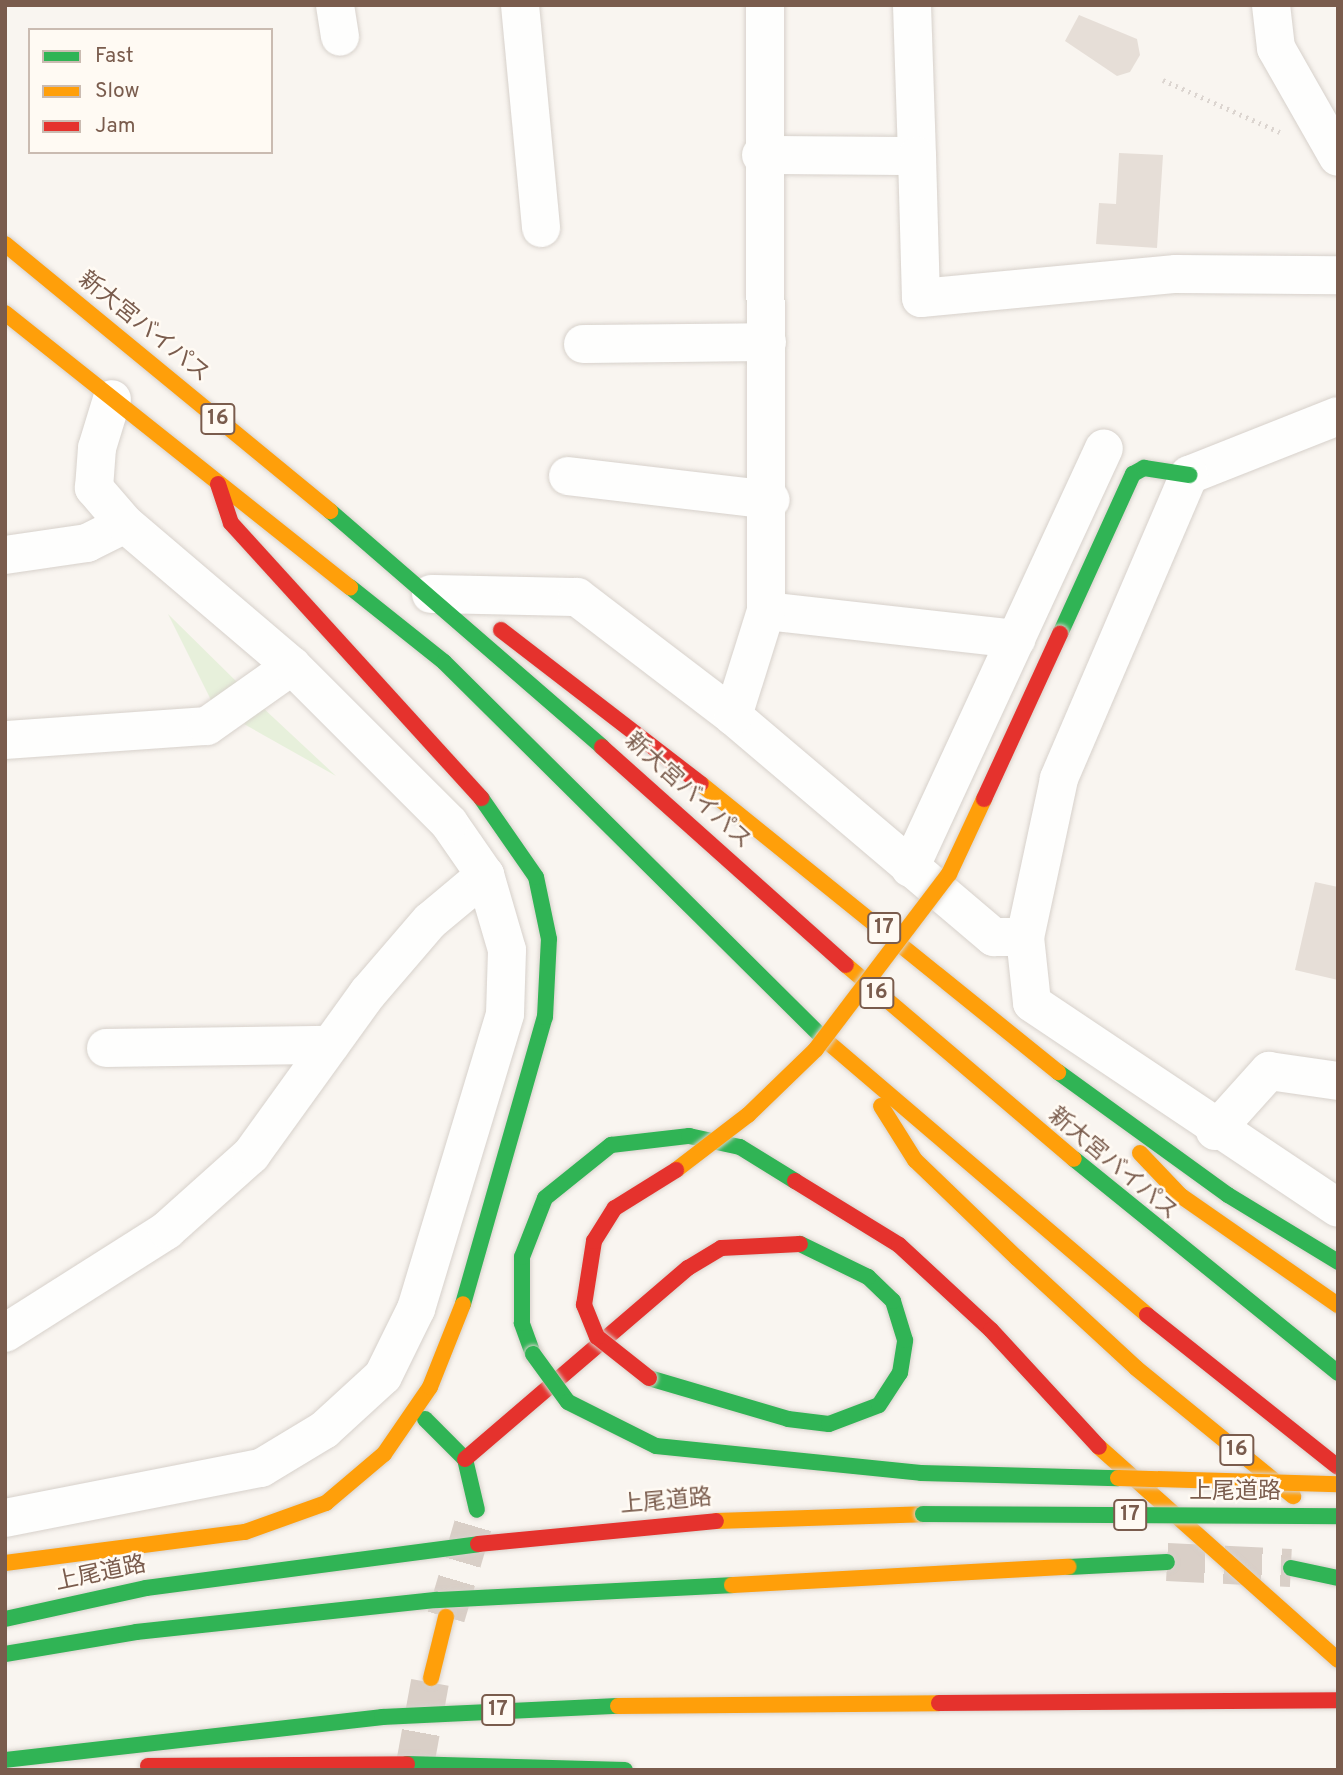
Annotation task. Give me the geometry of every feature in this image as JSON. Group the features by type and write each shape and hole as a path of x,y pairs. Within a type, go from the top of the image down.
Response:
{"main road":[{"name":"新大宮バイパス","path":"5,244 431,594 967,1073 1338,1373"},
{"name":"16","path":"5,313 444,662 863,1077 915,1160 1136,1368 1338,1532"},
{"path":"465,1459 688,1268 721,1248 803,1244 869,1278 893,1301 905,1340 900,1373 879,1405 829,1424 788,1419 649,1378 597,1337 584,1305 594,1241 615,1208 664,1180 748,1115 816,1049 899,946 949,874 1133,474 1144,468 1189,475"},
{"path":"5,1563 245,1532 326,1503 384,1454 430,1387 467,1294 545,1017 549,939 536,877 484,801 231,523 216,479"},
{"name":"17","path":"431,594 523,642 1075,1086 1228,1195 1338,1262"},
{"path":"863,1077 1143,1314 1338,1466"},
{"path":"1075,1086 1181,1196 1338,1305"},
{"path":"1338,1484 921,1473 656,1446 568,1402 533,1354 522,1323 522,1257 545,1198 566,1177 611,1145 641,1138 689,1136 740,1147 899,1245 991,1330 1102,1450 1338,1660"},
{"path":"425,1419 465,1459 477,1510"},
{"name":"上尾道路","path":"5,1619 146,1588 440,1548 690,1522 923,1514 1338,1516"},
{"path":"5,1654 136,1632 437,1600 1167,1562"},
{"path":"1291,1568 1338,1577"},
{"path":"431,1678 446,1617"},
{"name":"17","path":"5,1760 382,1717 993,1699 1338,1700"},
{"path":"132,1767 280,1761 625,1770"},
{"path":"5,1769 106,1768"}],"street":[{"path":"520,5 528,34 541,228"},
{"path":"733,716 766,611 771,500 761,155 765,5"},
{"path":"912,5 921,299 1176,274 1338,275"},
{"path":"1271,5 1276,48 1338,157"},
{"path":"761,155 917,156"},
{"path":"583,345 766,342"},
{"path":"5,1518 261,1468 324,1430 383,1376 416,1309 505,1014 507,950 485,875 449,823 292,666 125,524 94,488 97,448 112,399"},
{"path":"1046,1062 1032,1003 1025,937 1059,779 1189,475 1338,416"},
{"path":"910,868 1104,449"},
{"path":"568,476 771,500"},
{"path":"5,555 88,543 125,524"},
{"path":"431,594 577,597 733,716 994,937 1025,937"},
{"path":"766,611 1016,639"},
{"path":"5,740 207,726 292,666"},
{"path":"5,1334 167,1230 251,1155 330,1045 430,921 485,875"},
{"path":"1032,1003 1215,1131 1338,1208"},
{"path":"106,1048 330,1045"},
{"path":"1215,1131 1269,1071 1338,1081"}],"path":[{"path":"1163,80 1288,136"}],"green space":[{"path":"168,614 241,686 214,706"},
{"path":"261,706 336,776 244,724"}],"building":[{"path":"1079,15 1137,39 1140,55 1130,72 1117,76 1065,41"},
{"path":"1119,153 1163,155 1157,248 1096,244 1099,203 1116,204"},
{"path":"1315,882 1338,887 1338,980 1295,970"}],"tunnel":[{"path":"446,1617 476,1515"},
{"path":"1167,1562 1291,1568"},
{"path":"414,1770 430,1682"}],"traffic: fast":[{"path":"1060,634 1133,474 1144,468 1189,475"},
{"path":"330,511 602,747"},
{"path":"350,587 444,662 823,1038"},
{"path":"463,1304 545,1017 549,939 536,877 481,798"},
{"path":"1058,1072 1228,1195 1338,1262"},
{"path":"533,1354 522,1323 522,1257 545,1198 611,1145 689,1136 740,1147 795,1181"},
{"path":"1074,1159 1338,1373"},
{"path":"649,1378 788,1419 829,1424 879,1405 900,1373 905,1340 893,1301 868,1277 800,1244"},
{"path":"533,1354 568,1402 656,1446 921,1473 1118,1478"},
{"path":"425,1419 465,1459 477,1510"},
{"path":"923,1514 1338,1516"},
{"path":"5,1619 146,1588 478,1544"},
{"path":"1069,1567 1167,1562"},
{"path":"1291,1568 1338,1578"},
{"path":"5,1654 136,1632 437,1600 732,1585"},
{"path":"5,1760 382,1717 618,1706"},
{"path":"407,1764 625,1770"}],"traffic: slow":[{"path":"5,244 330,511"},
{"path":"5,313 350,587"},
{"path":"701,784 1058,1072"},
{"path":"676,1170 748,1115 816,1049 949,874 984,799"},
{"path":"846,965 1074,1159"},
{"path":"823,1038 1147,1315"},
{"path":"881,1106 915,1160 1017,1258 1136,1368 1293,1496"},
{"path":"1140,1153 1181,1196 1338,1305"},
{"path":"5,1563 245,1532 326,1503 384,1454 430,1387 463,1304"},
{"path":"1099,1447 1338,1660"},
{"path":"1118,1478 1338,1484"},
{"path":"716,1521 923,1514"},
{"path":"732,1585 1069,1567"},
{"path":"431,1678 446,1617"},
{"path":"618,1706 939,1703"}],"traffic: jam":[{"path":"218,484 231,523 481,798"},
{"path":"501,630 701,784"},
{"path":"984,799 1060,634"},
{"path":"602,747 846,965"},
{"path":"649,1378 597,1337 584,1305 594,1241 615,1208 676,1170"},
{"path":"795,1181 899,1245 991,1330 1099,1447"},
{"path":"465,1459 688,1268 721,1248 800,1244"},
{"path":"1147,1315 1338,1467"},
{"path":"478,1544 716,1521"},
{"path":"939,1703 1338,1700"},
{"path":"148,1766 407,1764"}]}
